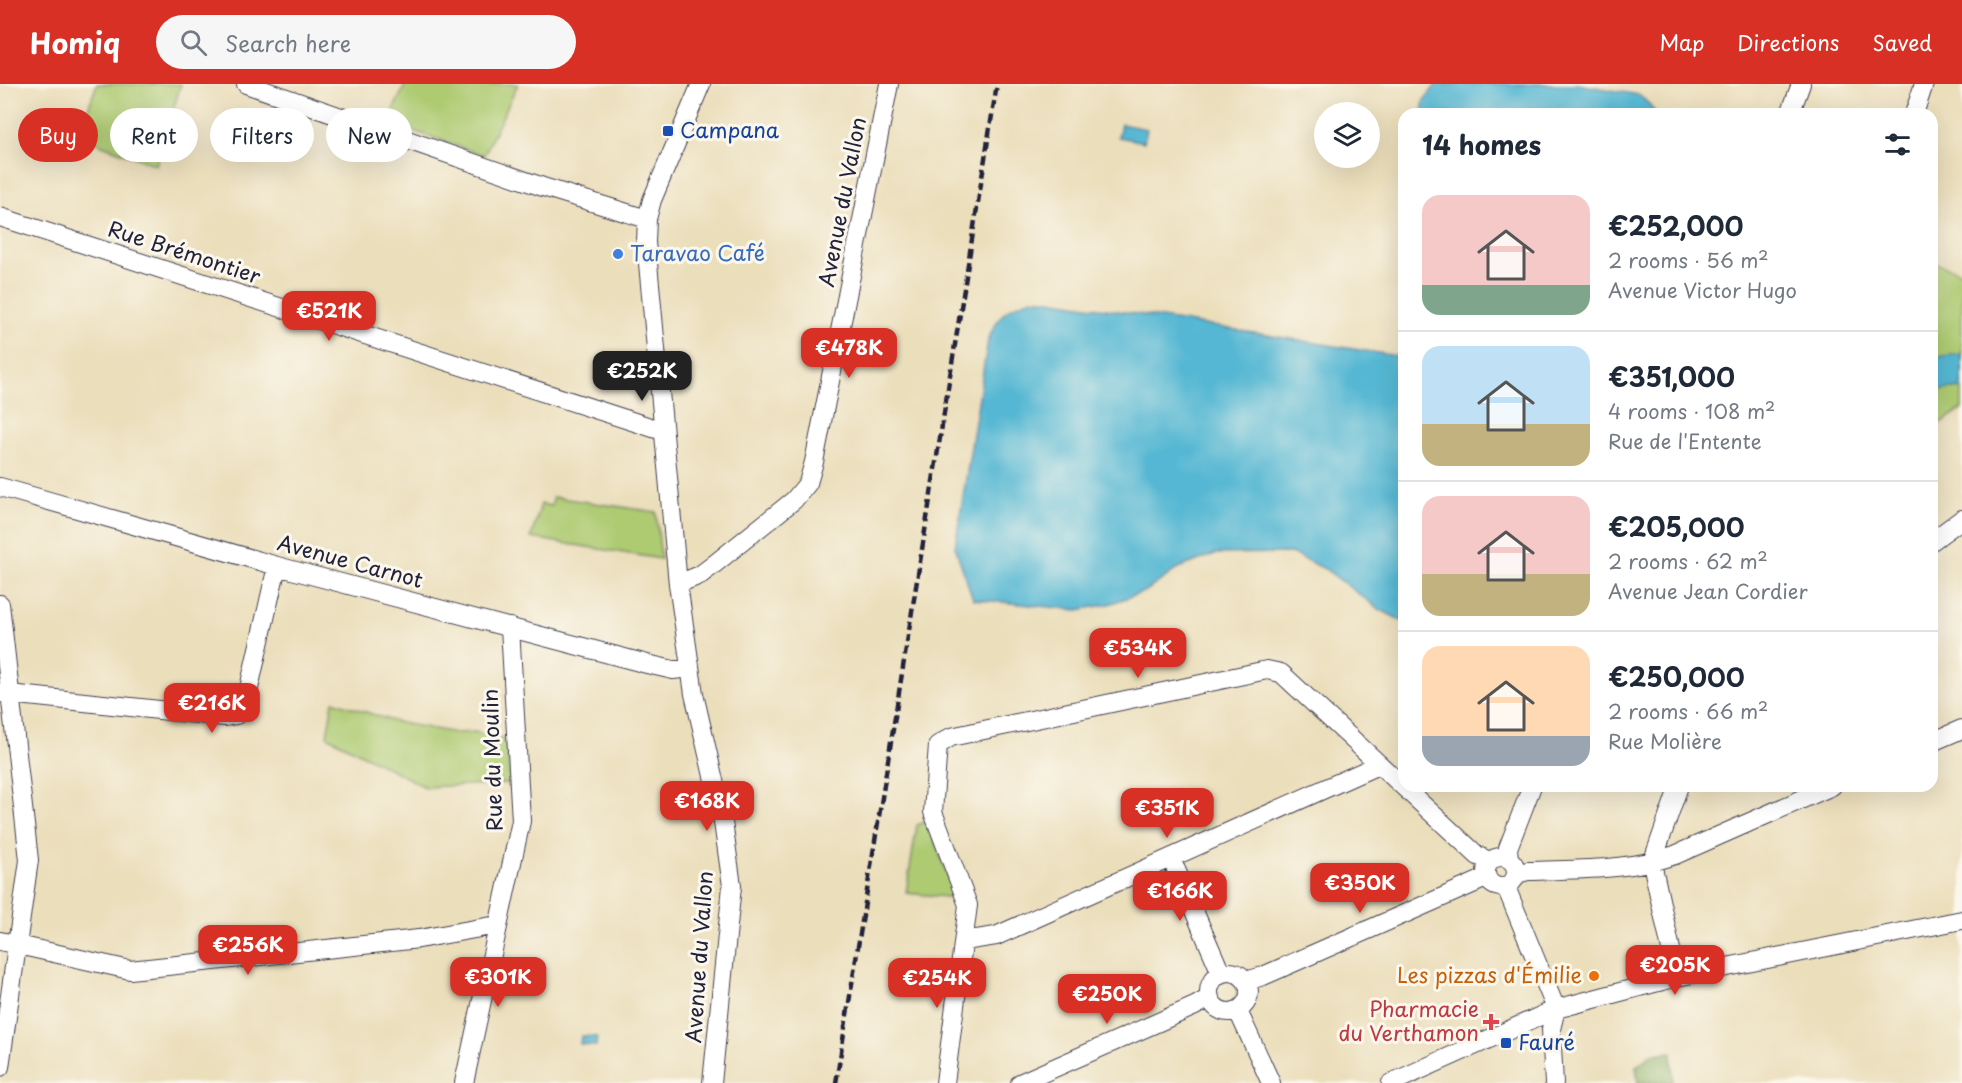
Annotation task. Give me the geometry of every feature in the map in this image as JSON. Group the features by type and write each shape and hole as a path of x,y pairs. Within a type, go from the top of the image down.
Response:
{"street":[{"path":"246,84 543,187 647,219"},
{"path":"678,584 646,242 647,219 664,168 701,84"},
{"name":"Avenue du Vallon","path":"712,1083 732,886 722,815 694,694 678,584 712,566 794,500 808,483 890,84"},
{"path":"1792,108 1801,84"},
{"path":"1916,108 1924,84"},
{"name":"Rue Brémontier","path":"0,217 656,429 663,428"},
{"name":"Avenue Carnot","path":"0,487 277,566 647,664 673,670 690,668"},
{"path":"1938,537 1962,519"},
{"path":"5,693 225,717 236,715 244,710 277,566"},
{"path":"0,604 5,693 29,860 8,943 0,1067"},
{"name":"Rue du Moulin","path":"464,1083 521,821 510,627"},
{"path":"945,1083 968,905 933,812 938,746 951,737 1267,670 1281,673 1398,783"},
{"path":"1938,739 1962,729"},
{"path":"964,941 996,936 1378,765"},
{"path":"1408,792 1478,856 1488,870 1491,884 1499,888 1510,873 1508,848 1530,792"},
{"path":"1677,792 1652,863 1677,977"},
{"path":"1510,873 1627,867 1652,863 1818,792"},
{"path":"1246,981 1263,976 1488,870 1501,857 1510,873 1556,1010 1551,1029 1554,1083"},
{"path":"1171,858 1221,973"},
{"path":"1391,1083 1421,1077 1556,1010 1677,977 1962,920"},
{"path":"8,943 130,970 419,939 497,925"},
{"path":"1236,972 1246,981 1249,995 1243,1007 1238,1011 1224,1012 1212,1004 1209,998 1209,986 1212,980 1221,973 1236,972"},
{"path":"1020,1083 1209,998"},
{"path":"1238,1011 1271,1083"}],"green space":[{"path":"97,84 181,84 174,108 110,108 110,148 98,143 98,108 88,108"},
{"path":"406,84 518,84 484,155 412,131 412,108 394,108"},
{"path":"1938,264 1962,272 1962,409 1938,425"},
{"path":"553,497 656,512 661,559 531,538 541,504 552,506"},
{"path":"333,701 396,722 456,733 475,732 506,739 510,783 425,787 327,736"},
{"path":"927,821 956,898 906,893 917,825"},
{"path":"1672,1052 1673,1083 1638,1083 1636,1067 1651,1054"}],"water":[{"path":"1437,84 1578,84 1639,95 1652,108 1423,108 1424,100"},
{"path":"1121,124 1147,129 1144,142 1118,137"},
{"path":"1032,299 1044,299 1398,356 1398,619 1379,609 1325,569 1291,553 1215,554 1179,568 1146,591 1109,604 1078,610 973,599 955,547 988,340 1000,318 1015,305"},
{"path":"1962,354 1962,388 1938,390 1938,356"},
{"path":"581,1036 597,1037 596,1046 580,1044"}],"railway":[{"path":"836,1083 997,84"}],"place":[{"name":"Campana","path":"668,131"},
{"name":"Taravao Café","path":"618,254"},
{"name":"Les pizzas d'Émilie","path":"1594,976"},
{"name":"Pharmacie du Verthamon","path":"1491,1022"},
{"name":"Fauré","path":"1506,1043"}]}
